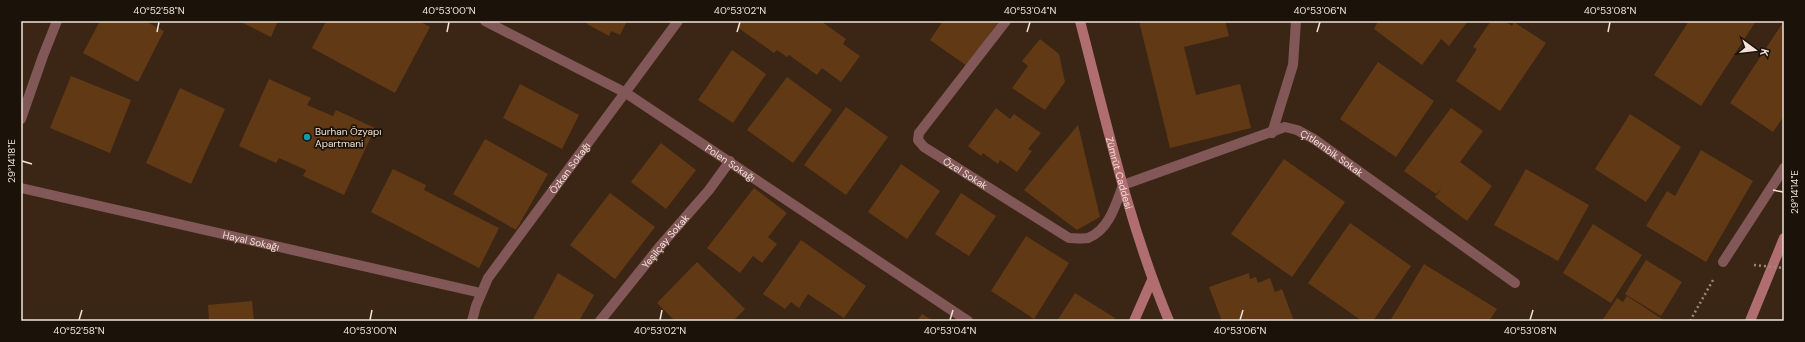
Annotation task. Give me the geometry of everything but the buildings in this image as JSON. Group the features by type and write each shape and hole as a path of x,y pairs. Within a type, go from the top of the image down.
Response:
{"street":[{"path":"21,119 57,21"},
{"name":"Polen Sokağı","path":"485,21 626,93 968,321"},
{"name":"Özkan Sokağı","path":"472,321 481,293 488,278 678,21"},
{"name":"Özel Sokak","path":"1006,21 918,133 918,140 924,147 1069,238 1087,238 1099,232 1110,219 1123,185"},
{"name":"Zümrüt Caddesi","path":"1080,21 1123,185 1152,280 1169,321"},
{"path":"1272,133 1293,65 1296,21"},
{"name":"Çitlembik Sokak","path":"1123,185 1272,133 1285,127 1297,130 1314,139 1516,283"},
{"name":"Yeşilçay Sokak","path":"600,321 661,245 709,190 730,161"},
{"path":"1723,262 1784,168"},
{"name":"Hayal Sokağı","path":"21,188 481,293"},
{"path":"1750,321 1784,238"},
{"path":"1134,321 1152,280"}],"path":[{"path":"1690,321 1723,262"},
{"path":"1754,265 1784,268"}],"place":[{"name":"Burhan Özyapı Apartmani","path":"307,137"}]}
